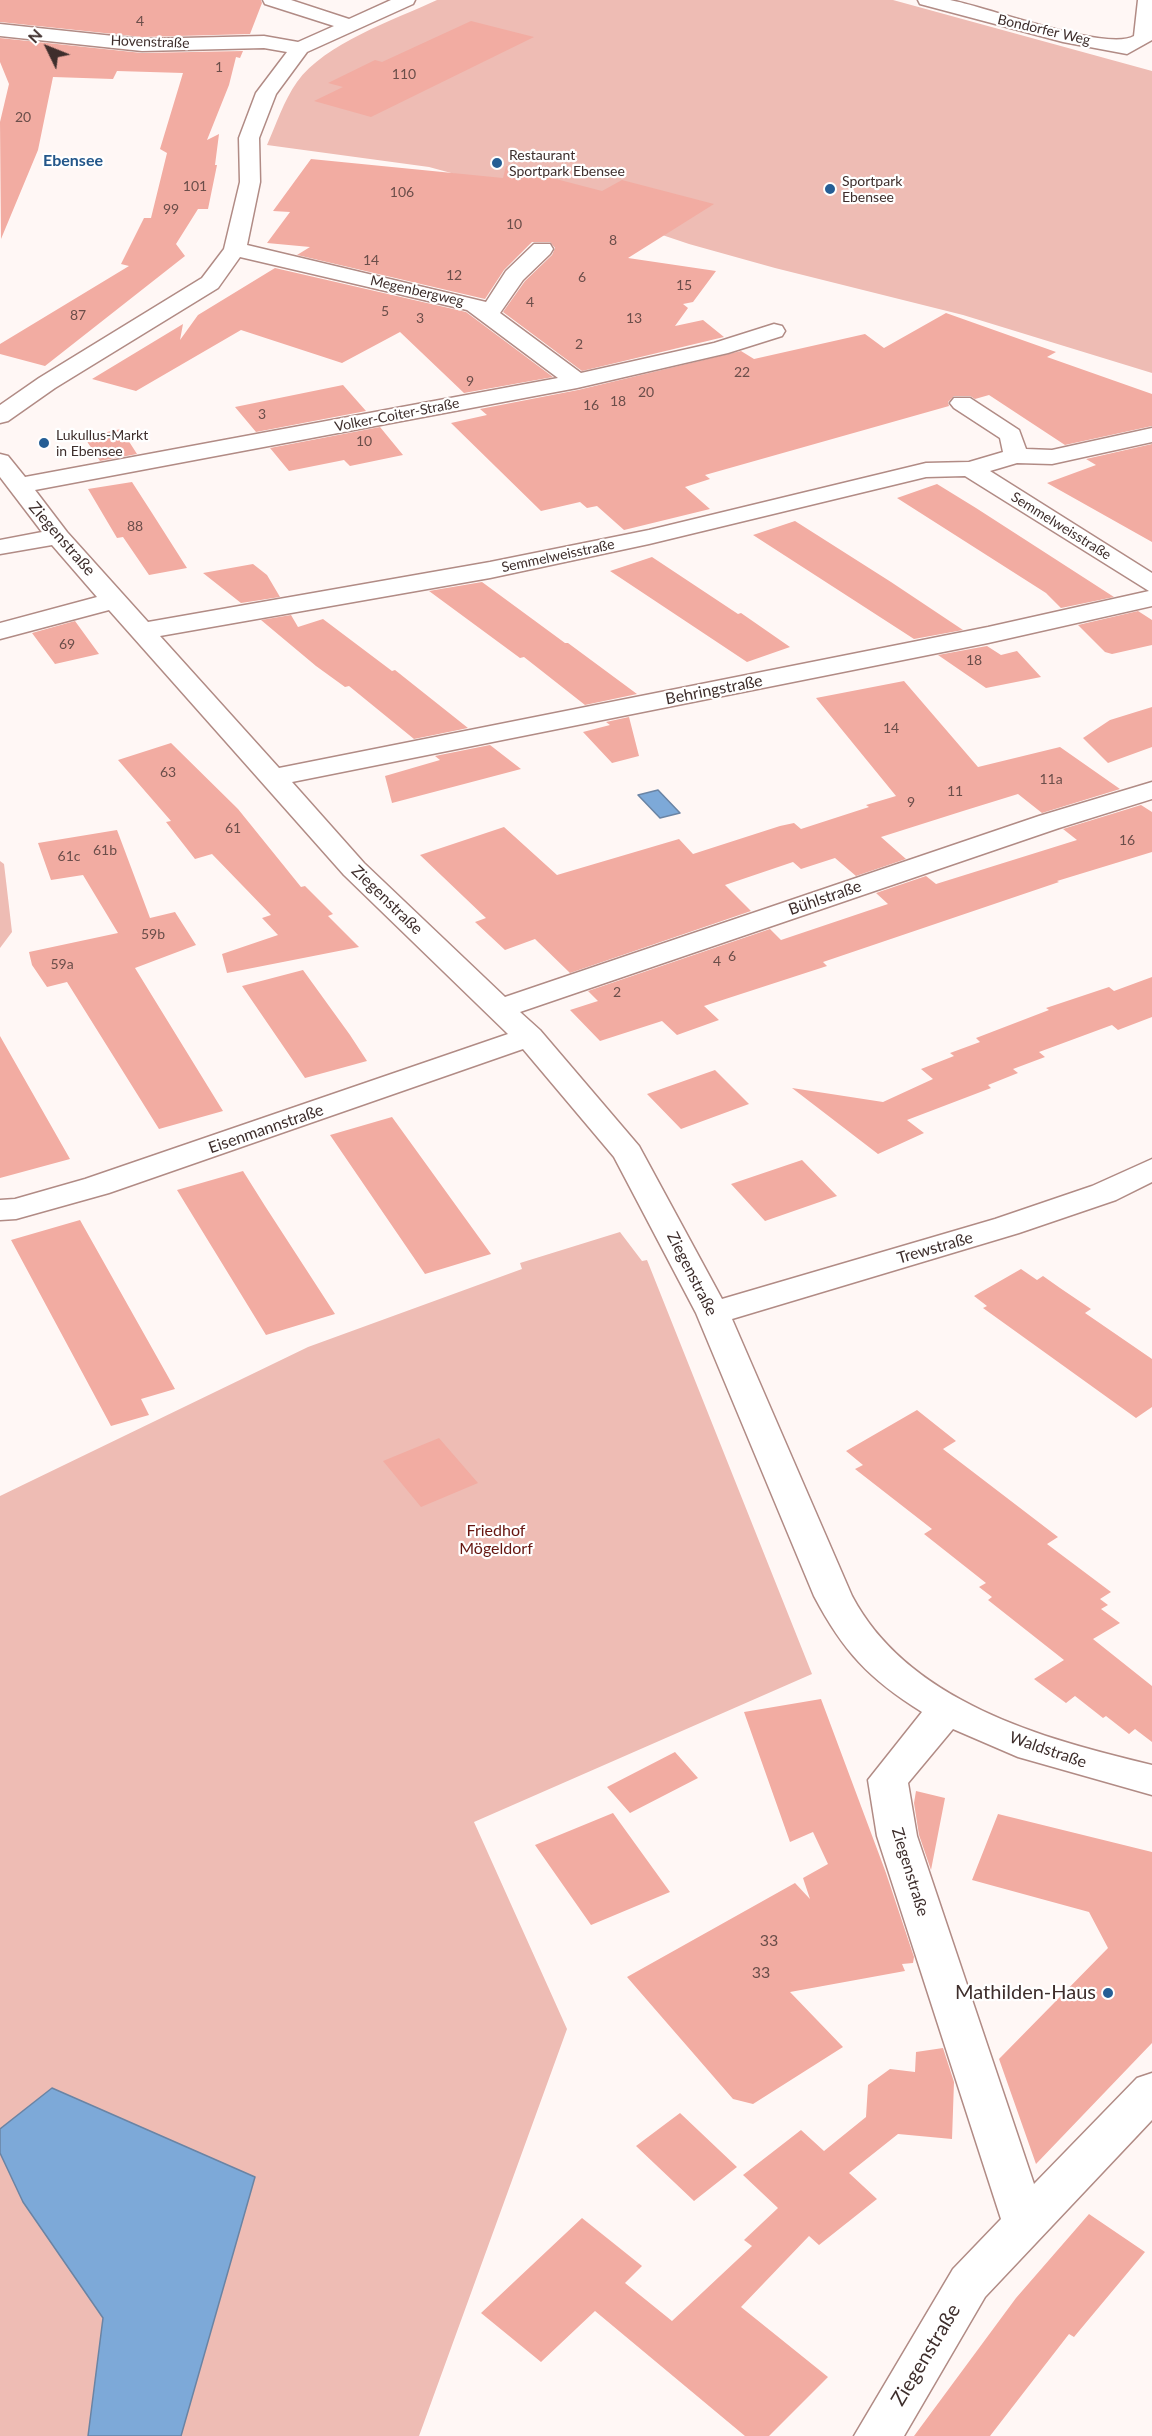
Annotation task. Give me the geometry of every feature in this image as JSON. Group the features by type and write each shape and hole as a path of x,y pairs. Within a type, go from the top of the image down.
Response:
{"street":[{"path":"272,0 350,26"},
{"path":"0,416 47,383 210,283 235,249 250,182 249,138 266,93 300,48 406,0"},
{"name":"Bondorfer Weg","path":"927,0 1063,36 1127,48 1143,39 1147,0"},
{"name":"Hovenstraße","path":"0,30 142,45 264,42 300,48"},
{"name":"Megenbergweg","path":"235,249 475,304 577,381"},
{"path":"487,313 496,305 514,276 542,249"},
{"name":"Volker-Coiter-Straße","path":"18,486 577,381 720,348 774,331"},
{"path":"962,403 1011,435 1016,456"},
{"name":"Semmelweisstraße","path":"143,631 490,570 672,532 926,470 970,469 1016,456 1052,457 1152,435"},
{"name":"Ziegenstraße","path":"0,461 58,537 354,868 529,1037 628,1153 713,1313 833,1596 855,1635 894,1671 947,1709 888,1780 897,1836 1025,2223"},
{"name":"Semmelweisstraße","path":"970,469 1152,584"},
{"path":"0,547 58,537"},
{"name":"Behringstraße","path":"275,777 977,638 1152,598"},
{"path":"0,631 115,600"},
{"name":"Bühlstraße","path":"499,1009 1049,822 1152,790"},
{"name":"Eisenmannstraße","path":"0,1210 16,1209 107,1182 529,1037"},
{"name":"Trewstraße","path":"713,1313 1008,1226 1104,1193 1152,1169"},
{"name":"Waldstraße","path":"947,1709 1015,1740 1101,1768 1152,1780"},
{"name":"Ziegenstraße","path":"878,2436 969,2283 1152,2091"}],"green space":[{"name":"Sportpark Ebensee","path":"437,0 893,0 1152,71 1152,373 963,315 775,268 689,244 588,210 429,167 267,145 288,97 309,68 342,44"},
{"path":"0,861 4,864 12,932 0,948"},
{"name":"Friedhof Mögeldorf","path":"620,1232 642,1261 647,1260 812,1674 474,1822 567,2029 419,2436 181,2436 255,2177 52,2088 0,2129 0,1496 308,1347 522,1269 520,1263"},
{"path":"0,2153 23,2202 103,2318 88,2436 0,2436"}],"water":[{"path":"658,790 680,813 660,818 638,795"},
{"path":"52,2088 255,2177 181,2436 88,2436 103,2318 23,2202 0,2153 0,2129"}],"building":[{"path":"0,0 261,0 262,3 250,34 142,37 0,22"},
{"path":"471,21 534,37 371,117 314,101 343,87 328,83 375,60 382,62"},
{"path":"0,38 142,53 243,51 240,58 236,57 229,85 207,140 219,134 215,165 217,165 208,209 198,209 176,244 185,256 45,366 0,354 0,344 129,266 121,264 144,218 151,218 167,153 160,149 183,73 117,71 113,79 53,77 38,150 1,239 0,122 9,84 0,62"},
{"path":"311,159 503,178 506,166 602,191 622,180 714,204 628,258 716,271 693,302 683,304 688,308 675,326 703,320 724,337 582,371 503,312 525,281 552,255 555,248 550,242 532,242 504,270 485,299 297,255 310,247 267,243 290,212 273,211"},
{"path":"275,268 466,312 553,377 464,393 400,332 342,363 241,330 136,391 92,379 183,324 180,340 198,315"},
{"path":"946,313 1056,352 1047,357 1152,394 1152,426 1065,445 989,395 975,399 970,396 954,396 948,402 949,406 705,475 710,479 685,487 710,509 624,530 597,506 587,508 580,502 541,511 451,423 487,415 480,409 578,390 741,351 754,359 865,334 884,348"},
{"path":"343,385 366,411 256,432 235,407"},
{"path":"380,427 403,455 350,466 344,460 289,471 270,448"},
{"path":"121,429 137,454 100,461 84,437"},
{"path":"1152,444 1152,542 1047,483 1096,465 1086,459"},
{"path":"132,482 187,568 149,575 123,537 117,538 88,489"},
{"path":"937,484 1114,597 1061,608 1046,593 897,498"},
{"path":"795,521 963,630 914,639 753,535"},
{"path":"652,557 790,647 747,662 610,571"},
{"path":"253,564 267,575 280,597 241,603 203,573"},
{"path":"482,582 637,694 585,705 524,657 520,658 429,591"},
{"path":"1138,611 1152,620 1152,645 1112,654 1105,652 1078,625"},
{"path":"291,615 298,627 323,619 392,671 395,670 468,728 414,739 349,686 345,687 316,666 261,620"},
{"path":"75,621 99,654 55,664 32,633"},
{"path":"987,646 1001,655 1017,651 1041,677 986,688 938,655"},
{"path":"904,681 978,767 1060,747 1120,789 1042,813 1018,794 881,837 906,859 856,876 835,858 801,869 793,862 725,885 751,911 570,973 535,939 505,950 475,922 486,918 420,855 504,827 557,875 679,839 693,854 780,826 794,823 801,829 869,807 866,805 896,796 816,698"},
{"path":"1152,707 1152,747 1108,763 1083,738 1110,720"},
{"path":"629,717 639,756 612,763 583,732 610,725 606,722"},
{"path":"171,743 238,809 301,887 305,886 333,914 328,916 359,947 227,973 222,954 278,935 262,918 271,915 212,854 195,859 166,822 171,821 118,760"},
{"path":"490,745 521,769 392,803 385,776 440,760 435,756"},
{"path":"1141,805 1152,812 1152,852 1057,881 1059,882 823,962 827,966 704,1006 719,1020 677,1035 662,1021 600,1041 570,1010 598,1001 588,991 770,929 781,940 888,904 876,893 926,876 936,884 1077,840 1063,829"},
{"path":"117,830 150,918 175,912 196,945 135,968 223,1111 159,1129 67,982 47,987 32,965 29,952 118,933 83,875 51,880 38,843"},
{"path":"303,970 367,1061 305,1078 242,986"},
{"path":"1152,977 1152,1017 1118,1030 1112,1025 1039,1052 1045,1057 1013,1069 1018,1073 988,1085 991,1088 907,1120 924,1133 878,1154 792,1088 883,1102 933,1079 921,1069 954,1056 950,1053 980,1042 976,1038 1049,1010 1046,1008 1109,987 1114,991"},
{"path":"0,1036 70,1159 0,1178"},
{"path":"715,1070 749,1104 681,1129 647,1094"},
{"path":"392,1117 491,1254 425,1274 330,1135"},
{"path":"802,1160 837,1196 765,1221 731,1184"},
{"path":"243,1171 335,1314 266,1335 177,1190"},
{"path":"80,1220 175,1389 141,1399 149,1415 111,1426 11,1240"},
{"path":"1021,1269 1037,1280 1043,1276 1091,1309 1085,1313 1152,1359 1152,1407 1136,1418 983,1308 987,1306 974,1296"},
{"path":"917,1410 956,1441 943,1449 1058,1537 1047,1544 1111,1592 1100,1599 1108,1605 1101,1609 1120,1623 1093,1639 1152,1686 1152,1742 1135,1729 1129,1734 1106,1716 1103,1718 1075,1696 1066,1703 1034,1679 1064,1660 988,1600 992,1597 979,1587 986,1583 924,1534 932,1529 855,1469 863,1465 846,1451"},
{"path":"439,1438 478,1483 421,1507 383,1461"},
{"path":"821,1699 886,1873 914,1957 913,1963 902,1964 905,1971 790,1992 843,2047 753,2104 733,2099 627,1977 795,1883 810,1899 803,1878 828,1864 813,1832 790,1842 744,1712"},
{"path":"675,1752 698,1778 630,1813 607,1787"},
{"path":"916,1791 945,1798 931,1870 919,1835 914,1803"},
{"path":"613,1813 670,1892 591,1925 535,1845"},
{"name":"Mathilden-Haus","path":"998,1814 1152,1852 1152,2043 1036,2164 999,2059 1108,1948 1089,1912 972,1880"},
{"path":"943,2048 954,2082 952,2139 898,2134 849,2173 877,2199 819,2245 809,2236 741,2307 828,2377 769,2436 745,2436 595,2311 541,2362 481,2313 582,2218 642,2266 625,2283 672,2321 752,2246 744,2240 778,2208 743,2175 801,2130 824,2151 866,2117 868,2085 890,2069 915,2072 916,2052"},
{"path":"680,2113 737,2167 694,2201 636,2146"},
{"path":"1089,2214 1145,2252 1074,2337 1069,2334 990,2436 914,2436 1016,2298"}],"place":[{"name":"Restaurant Sportpark Ebensee","path":"497,163"},
{"name":"Sportpark Ebensee","path":"830,189"},
{"name":"Lukullus-Markt in Ebensee","path":"44,443"},
{"name":"Mathilden-Haus","path":"1108,1993"}],"district":[{"name":"Ebensee","path":"73,161"}]}
